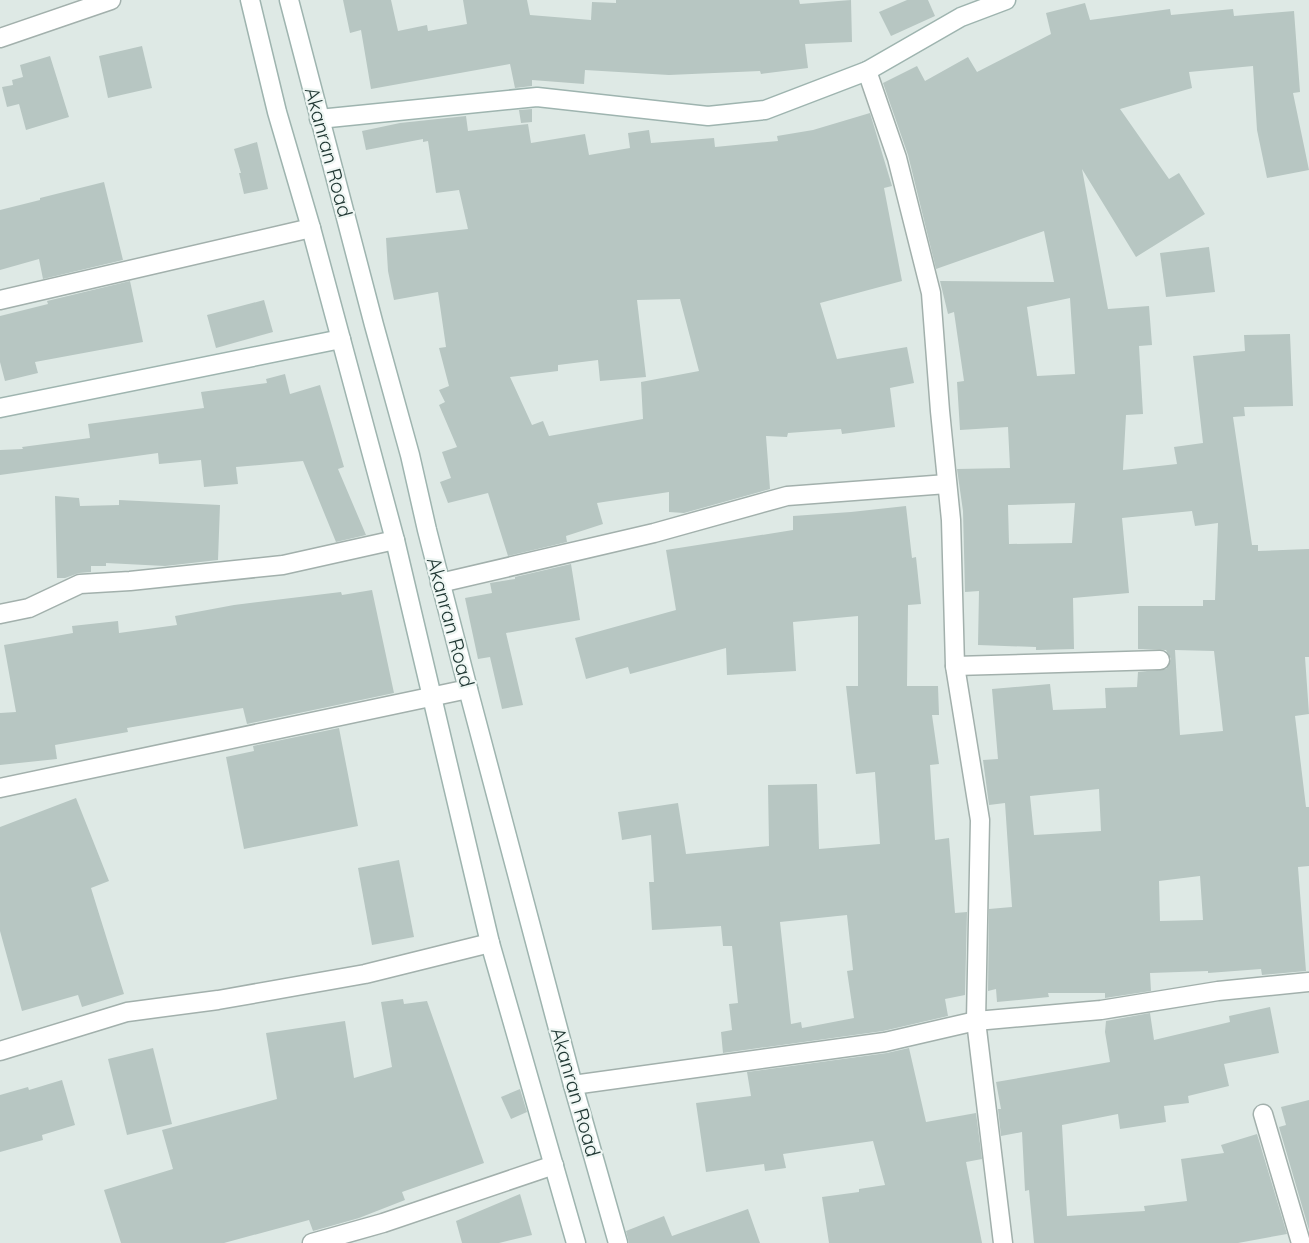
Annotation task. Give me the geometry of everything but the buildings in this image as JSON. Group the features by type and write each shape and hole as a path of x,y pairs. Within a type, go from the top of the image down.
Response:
{"street":[{"path":"0,39 111,0"},
{"name":"Akanran Road","path":"250,0 277,112 311,228 395,540 490,943 576,1243"},
{"name":"Akanran Road","path":"289,0 410,455 468,689 573,1085 618,1243"},
{"path":"319,119 537,97 708,116 765,110 867,71 961,17 1006,0"},
{"path":"867,71 897,158 931,293 951,520 955,666 980,820 976,1021 1003,1243"},
{"path":"0,300 311,228"},
{"path":"0,408 341,339"},
{"path":"440,583 654,533 787,496 947,484"},
{"path":"0,614 29,609 80,584 283,565 395,540"},
{"path":"955,666 1160,660"},
{"path":"0,788 468,689"},
{"path":"0,1051 127,1012 218,1000 365,974 490,943"},
{"path":"573,1085 885,1042 976,1021 1101,1010 1218,991 1309,982"},
{"path":"1263,1114 1301,1243"},
{"path":"312,1243 383,1223 554,1165"}]}
